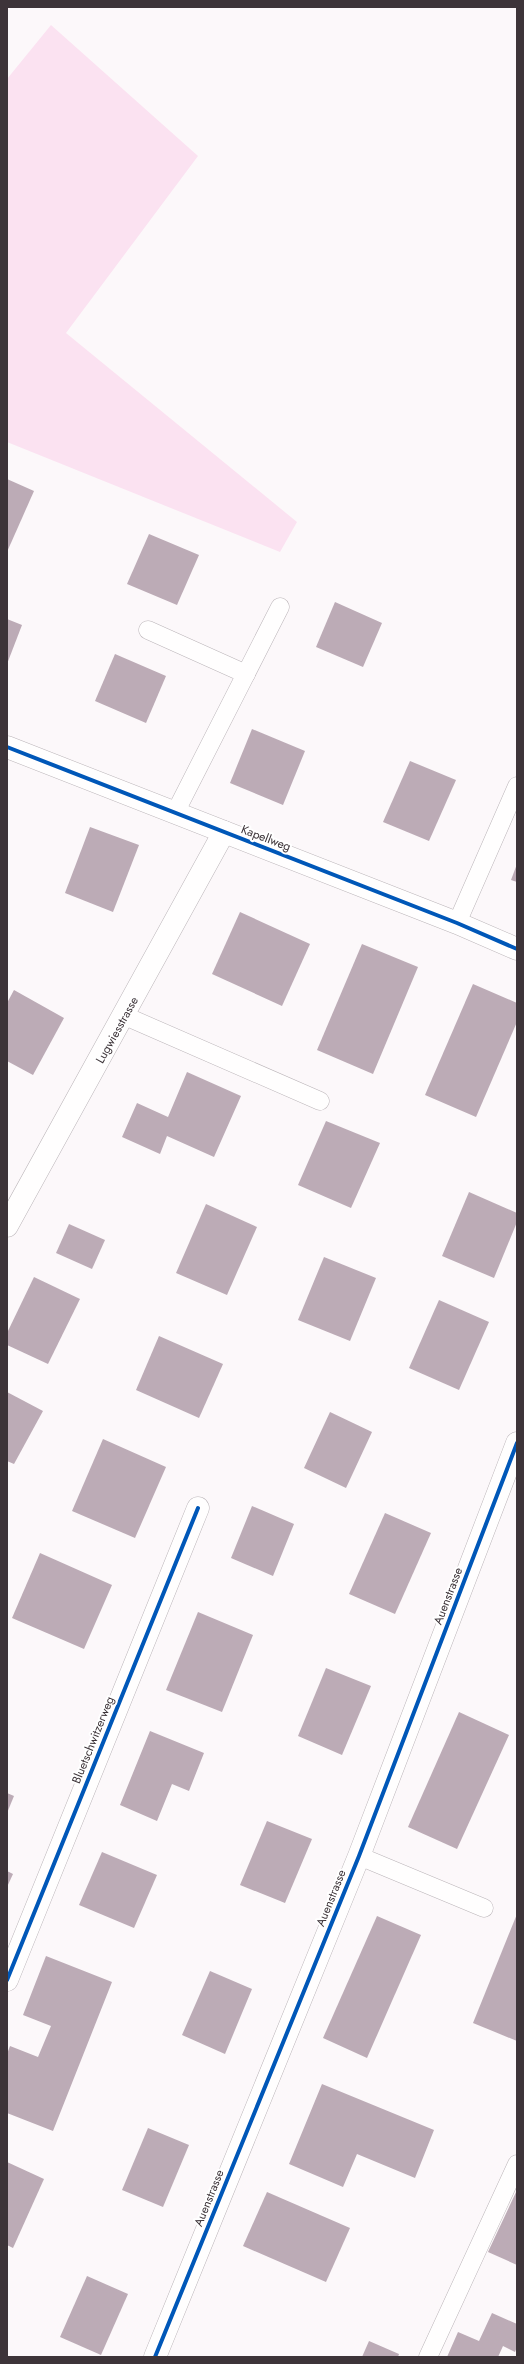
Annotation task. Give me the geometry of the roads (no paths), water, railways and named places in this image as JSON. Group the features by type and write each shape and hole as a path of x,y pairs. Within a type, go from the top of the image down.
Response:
{"street":[{"name":"Kapellweg","path":"7,747 458,923 517,949"},
{"name":"Lugwiesstrasse","path":"7,1226 125,1016 224,832"},
{"name":"Auenstrasse","path":"155,2357 359,1856 517,1443"},
{"name":"Bluetschwitzerweg","path":"7,1980 198,1508"}],"lane":[{"path":"174,813 280,607"},
{"path":"148,630 246,674"},
{"path":"458,923 517,786"},
{"path":"125,1016 320,1101"},
{"path":"359,1856 484,1908"},
{"path":"428,2357 517,2164"}]}
